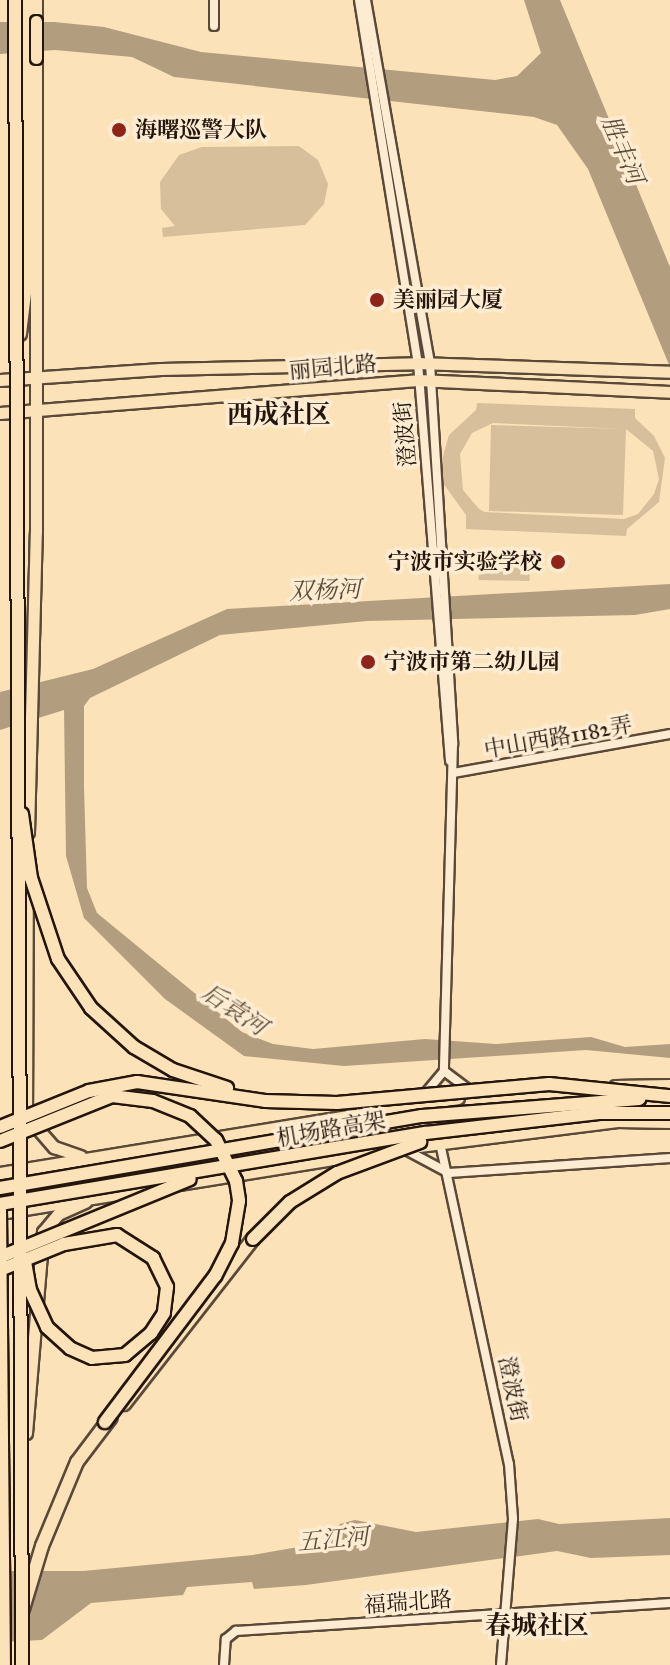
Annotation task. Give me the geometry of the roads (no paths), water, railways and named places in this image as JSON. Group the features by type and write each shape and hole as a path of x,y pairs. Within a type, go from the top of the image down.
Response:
{"highway":[{"path":"15,0 23,1665"},
{"path":"17,361 29,261 29,0"},
{"path":"17,800 31,878 58,959 91,1008 134,1047 173,1070 265,1101"},
{"path":"0,1127 89,1091 137,1082 265,1101 405,1101 549,1084 670,1097"},
{"path":"0,1141 112,1096 153,1101 190,1116 216,1140 236,1181 239,1201 232,1243 215,1276 77,1462 42,1546 23,1609"},
{"name":"机场路高架","path":"0,1188 422,1116 670,1097"},
{"name":"机场路高架","path":"0,1209 502,1124 599,1113 670,1113"},
{"path":"105,1422 141,1386 253,1239 290,1202 364,1160 502,1124"},
{"path":"0,1257 206,1172"},
{"path":"0,1209 4,1665"},
{"path":"0,1270 13,1265 26,1260 64,1244 117,1235 153,1258 167,1287 164,1313 151,1333 125,1355 92,1358 70,1348 47,1327 30,1290 26,1264 24,1251 19,1226"}],"main road":[{"path":"23,1609 25,1170 36,411 36,0"},
{"name":"丽园北路","path":"0,380 424,363 667,372"},
{"name":"丽园北路","path":"0,413 424,380 670,392"},
{"path":"0,1173 418,1102 670,1085"},
{"path":"26,1113 54,1147 88,1158"},
{"path":"0,1209 25,1208 440,1143 617,1121 670,1122"},
{"path":"25,1437 43,1232 58,1214 100,1195"}],"street":[{"path":"214,0 214,26"},
{"name":"澄波街","path":"359,0 373,57"},
{"name":"澄波街","path":"366,0 424,363 453,773 444,1070"},
{"name":"中山西路1182弄","path":"453,773 670,734"},
{"path":"418,1102 444,1070 462,1080 475,1096"},
{"name":"澄波街","path":"440,1143 503,1426 513,1519 502,1615 501,1665"},
{"path":"402,1148 449,1173 670,1158"},
{"name":"福瑞北路","path":"224,1665 226,1639 236,1631 670,1603"}],"water":[{"path":"524,0 560,0 670,267 670,367 588,169 557,125 534,117 174,77 132,57 55,50 0,54 0,22 54,22 104,27 201,52 495,80 517,76 541,53"},
{"path":"670,584 670,609 635,615 367,621 220,635 90,698 84,706 84,787 87,888 97,913 242,1032 273,1044 313,1049 425,1039 496,1044 591,1037 625,1047 670,1044 670,1058 586,1050 344,1066 244,1056 165,999 84,918 66,856 64,710 0,730 0,692 93,669 227,609"},
{"name":"五江河","path":"670,1518 670,1555 591,1558 557,1551 306,1585 254,1589 252,1582 187,1587 183,1595 91,1603 42,1640 0,1642 0,1571 83,1571 253,1555 321,1543 340,1524 355,1520 416,1532 538,1519 559,1524"}],"place":[{"name":"海曙巡警大队","path":"119,130"},
{"name":"美丽园大厦","path":"377,300"},
{"name":"宁波市实验学校","path":"558,562"},
{"name":"宁波市第二幼儿园","path":"368,662"}],"district":[{"name":"西成社区","path":"279,415"},
{"name":"春城社区","path":"537,1626"}],"water label":[{"name":"胜丰河","path":"622,150"},
{"name":"双杨河","path":"325,591"},
{"name":"后袁河","path":"234,1010"}]}
